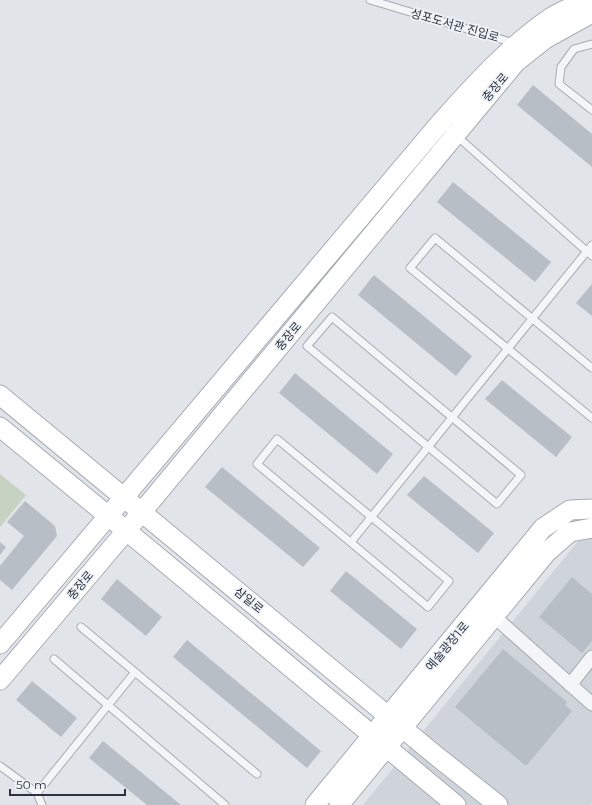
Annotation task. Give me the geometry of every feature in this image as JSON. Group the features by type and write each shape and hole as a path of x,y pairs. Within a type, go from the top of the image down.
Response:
{"street":[{"name":"충장로","path":"0,680 142,512 448,129 486,72 516,43 553,16 588,0"},
{"name":"충장로","path":"0,644 108,515 448,129 498,83 521,58 545,39 592,13"},
{"name":"삼일로","path":"0,395 498,805"},
{"name":"삼일로","path":"0,427 456,805"},
{"name":"예술광장1로","path":"339,805 403,728 488,610 543,528 570,510 592,509"},
{"name":"예술광장1로","path":"315,805 389,716 488,610 547,552 570,532 592,528"},
{"path":"488,610 592,704"},
{"path":"570,684 592,657"}],"lane":[{"name":"성포도서관 진입로","path":"370,0 516,43"},
{"path":"592,44 574,49 561,67 559,84 592,110"},
{"path":"448,129 589,254"},
{"path":"592,368 435,238 410,268 592,418"},
{"path":"351,542 532,318 589,254 592,245"},
{"path":"332,317 521,475 497,504 428,447 308,346 332,317"},
{"path":"278,439 371,517 449,582 428,606 257,464 278,439"},
{"path":"81,627 257,774"},
{"path":"54,659 225,805"},
{"path":"37,793 135,672"},
{"path":"0,766 37,793 42,805"}],"shaded area":[{"path":"583,535 592,537 592,803 590,805 363,805"}],"green space":[{"path":"0,474 26,495 1,526 0,526"}],"building":[{"path":"533,85 592,134 592,167 517,105"},
{"path":"453,182 551,262 535,282 437,202"},
{"path":"374,275 472,356 456,376 358,295"},
{"path":"592,284 592,316 576,303"},
{"path":"295,373 393,454 377,474 279,393"},
{"path":"502,380 572,437 556,457 485,399"},
{"path":"222,467 320,548 303,567 205,487"},
{"path":"424,476 494,533 478,553 407,495"},
{"path":"25,501 55,526 57,536 12,590 0,580 0,566 24,536 7,522"},
{"path":"0,542 6,547 0,555"},
{"path":"346,571 417,629 401,649 330,591"},
{"path":"572,577 592,594 592,641 582,653 539,617"},
{"path":"117,579 162,617 146,636 101,599"},
{"path":"187,640 321,751 307,768 173,657"},
{"path":"503,649 567,702 565,705 572,711 526,766 455,707"},
{"path":"32,681 77,718 61,737 16,700"},
{"path":"103,741 181,805 147,805 89,758"}]}
